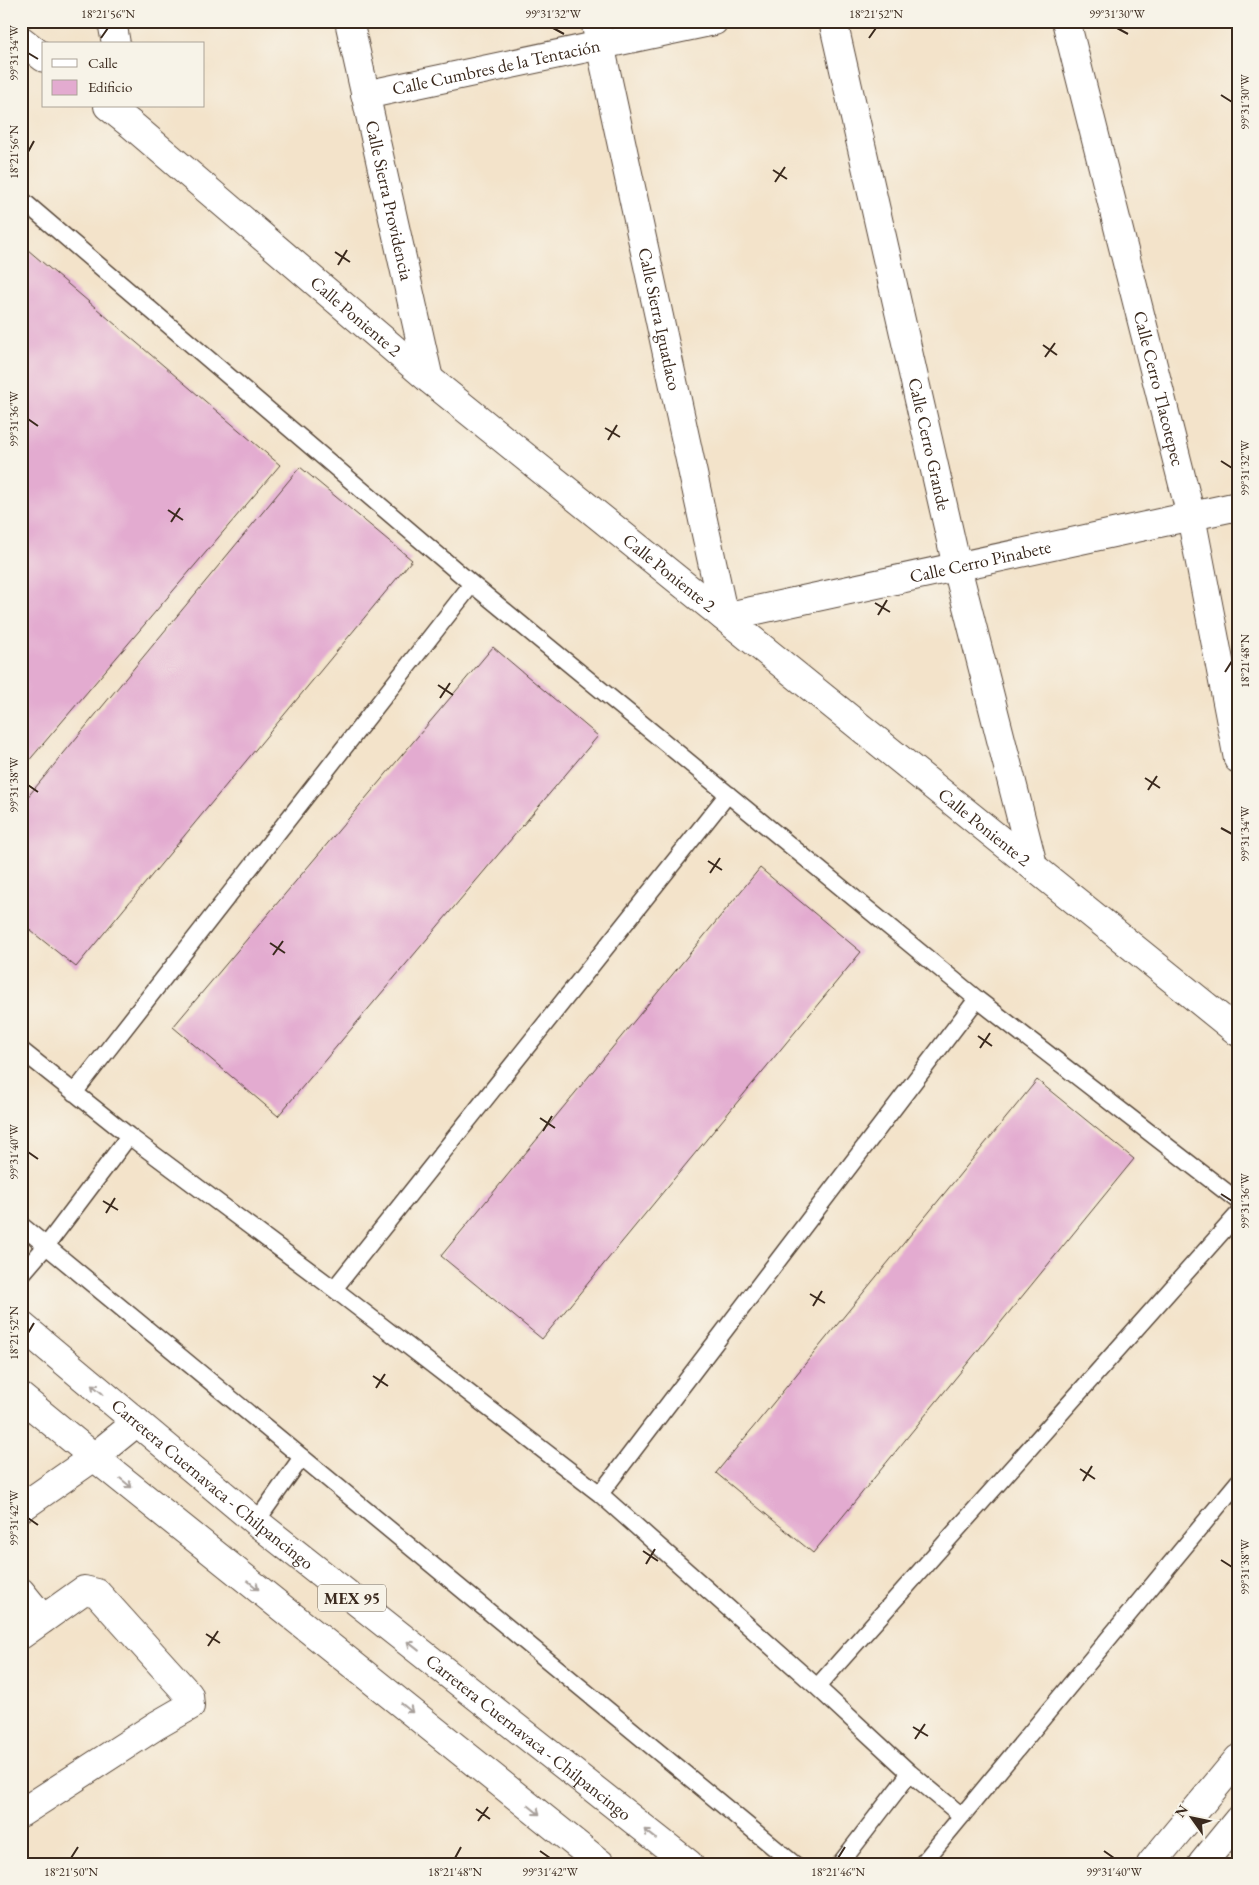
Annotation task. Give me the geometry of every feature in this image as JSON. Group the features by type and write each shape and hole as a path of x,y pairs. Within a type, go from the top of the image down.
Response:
{"street":[{"path":"112,21 116,42"},
{"name":"Calle Sierra Providencia","path":"348,21 430,379"},
{"name":"Calle Cumbres de la Tentación","path":"365,95 598,33 714,21"},
{"name":"Calle Cerro Grande","path":"833,21 957,567 1032,865"},
{"name":"Calle Cerro Tlacotepec","path":"1066,21 1190,516 1238,759"},
{"name":"Calle Sierra Iguatlaco","path":"598,33 724,617"},
{"path":"21,40 42,56"},
{"name":"Calle Poniente 2","path":"113,108 131,116 430,379 1238,1032"},
{"name":"Calle Cerro Pinabete","path":"724,617 1238,506"},
{"name":"Carretera Cuernavaca - Chilpancingo","path":"21,1325 256,1522 689,1864"},
{"name":"MEX 95","path":"21,1396 94,1457 601,1864"},
{"path":"21,1508 94,1457 137,1422"},
{"path":"21,1635 84,1590 97,1593 189,1696 190,1706 157,1725 21,1813"},
{"path":"21,1592 43,1619"},
{"path":"1151,1864 1238,1759"},
{"path":"1202,1864 1238,1820"}],"lane":[{"path":"21,199 472,584 977,999 1238,1201"},
{"path":"74,1093 472,584"},
{"path":"334,1289 728,794"},
{"path":"600,1494 977,999"},
{"path":"21,1050 128,1136 334,1289 600,1494 818,1687 910,1773 962,1816"},
{"path":"21,1274 46,1246 128,1136"},
{"path":"818,1687 1238,1214"},
{"path":"21,1225 794,1864"},
{"path":"256,1522 302,1457"},
{"path":"922,1864 1238,1482"},
{"path":"840,1864 910,1773"}],"building":[{"path":"21,244 280,465 21,770"},
{"path":"300,467 412,560 76,967 21,923 21,805"},
{"path":"493,647 598,736 278,1116 173,1027"},
{"path":"760,868 861,952 542,1339 441,1256"},
{"path":"1037,1080 1134,1159 813,1553 716,1473"}]}
